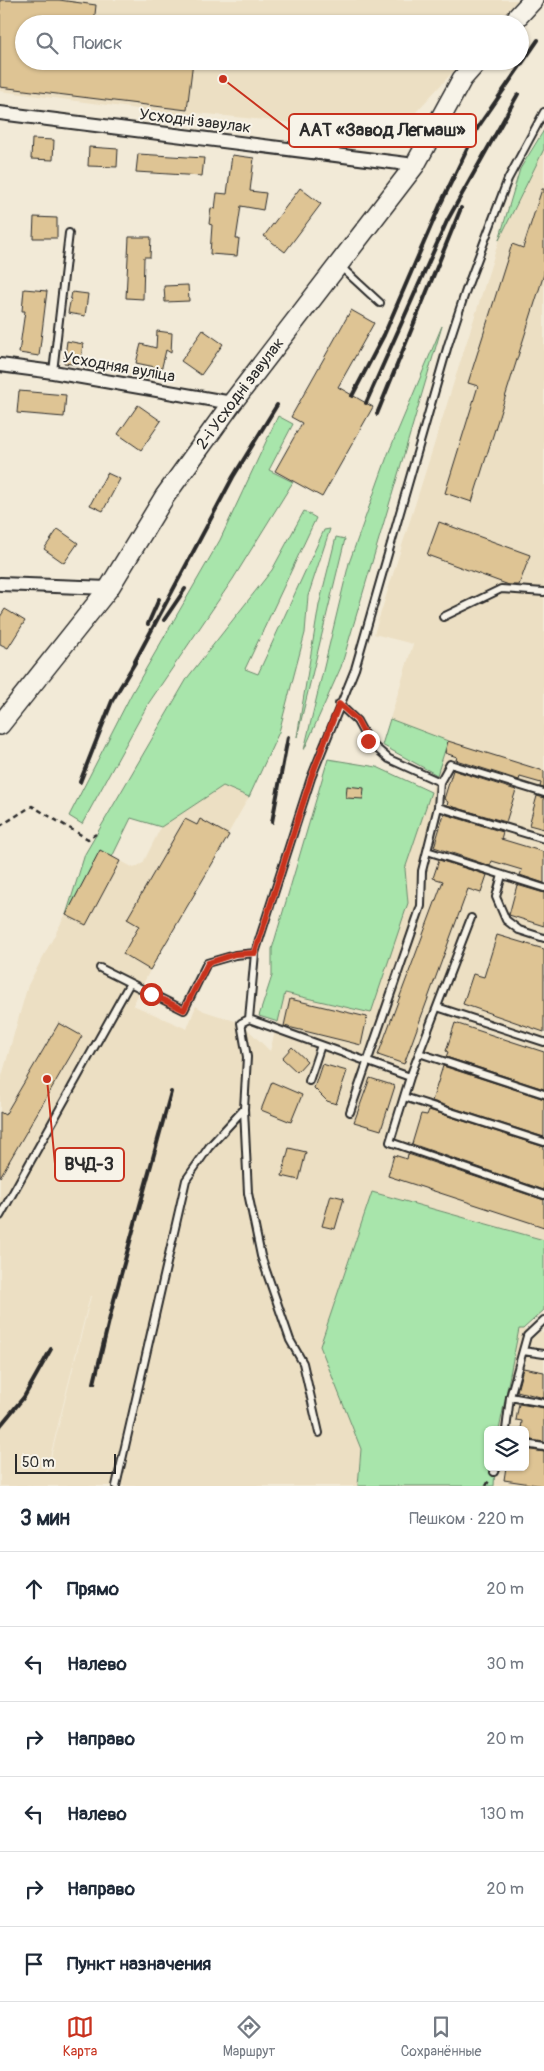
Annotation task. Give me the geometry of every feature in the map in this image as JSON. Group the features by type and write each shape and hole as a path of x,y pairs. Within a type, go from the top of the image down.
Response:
{"street":[{"path":"519,15 533,0"},
{"name":"2-і Усходні завулак","path":"0,725 108,588 165,496 232,403 415,165 462,79 470,70"},
{"name":"Усходні завулак","path":"0,113 415,165"},
{"name":"Усходняя вуліца","path":"0,365 53,372 232,403"},
{"path":"0,584 108,588"}],"lane":[{"path":"249,1019 255,953 311,778 358,660 448,345 466,290 508,178 544,112"},
{"path":"53,372 69,232"},
{"path":"339,265 380,303"},
{"path":"443,617 501,590 544,592"},
{"path":"339,704 357,720 368,741 389,760 440,782"},
{"path":"350,1112 369,1062 421,906 422,871 438,807 440,782 450,764 544,793"},
{"path":"438,807 544,839"},
{"path":"427,851 544,888"},
{"path":"502,875 496,897 506,920 519,930 544,938"},
{"path":"471,918 410,1077 390,1142 544,1195"},
{"path":"100,968 184,1010 208,963 235,954 255,953"},
{"path":"0,1216 130,983"},
{"path":"437,1007 544,1042"},
{"path":"319,1433 303,1362 290,1340 260,1256 248,1193 244,1109 247,1057 241,1023 249,1019 410,1077"},
{"path":"309,1081 321,1045"},
{"path":"419,1053 544,1094"},
{"path":"404,1097 544,1142"},
{"path":"116,1486 186,1180 209,1147 244,1109"},
{"path":"506,1426 510,1397 527,1336 544,1320"},
{"path":"523,1351 544,1354"},
{"path":"510,1397 544,1402"},
{"path":"529,1445 544,1447"}],"path":[{"path":"0,826 32,806 88,839 96,834"}],"shaded area":[{"path":"0,0 520,0 506,15 15,15 15,70 455,70 393,137 359,130 197,113 192,116 0,91"},
{"path":"544,149 544,1240 372,1192 320,1346 361,1449 358,1486 0,1486 0,1083 28,985 100,850 134,868 143,863 161,827 223,786 249,797 150,970 133,1005 187,1029 196,1006 204,1011 241,1023 270,1051 285,993 370,1013 408,903 405,869 448,741 390,719 413,644 374,634 499,240","holes":["91,1296 47,1473 46,1473"]},
{"path":"519,1329 544,1332 544,1486 494,1486 495,1471 529,1471 529,1426 500,1426"}],"green space":[{"path":"544,130 544,149 499,240 520,169"},
{"path":"442,326 341,667 304,750 349,563 388,454"},
{"path":"278,416 293,424 269,470 293,482 233,579 148,704 82,824 69,816 132,693 220,540"},
{"path":"304,511 316,518 245,669 258,674 324,530 330,529 308,596 305,633 279,732 249,797 223,786 161,827 131,818 112,857 100,851 66,915 85,854 188,677 272,570"},
{"path":"336,537 345,539 297,737 319,605"},
{"path":"390,719 448,741 437,775 382,745"},
{"path":"328,759 377,767 431,792 405,869 408,903 371,1013 285,993 278,1022 259,1016 272,976 272,949"},
{"path":"372,1192 544,1240 544,1310 523,1329 519,1329 500,1426 484,1426 484,1471 495,1471 494,1486 358,1486 361,1449 320,1346"}],"building":[{"path":"0,0 59,0 96,5 95,15 15,15 15,70 192,70 187,110 0,87"},
{"path":"32,139 54,140 53,160 31,159"},
{"path":"89,147 118,149 117,167 88,166"},
{"path":"138,154 204,158 202,176 136,172"},
{"path":"232,155 254,158 250,191 266,193 263,210 241,206 236,239 239,239 237,256 210,254 212,225 209,224 211,208 215,209 217,193 227,194"},
{"path":"300,188 321,204 285,252 264,236"},
{"path":"542,189 544,189 544,274 472,502 445,493 478,386 468,383 512,244 523,248"},
{"path":"34,217 57,218 57,238 33,238"},
{"path":"129,237 151,237 150,257 144,257 143,299 126,298"},
{"path":"188,285 189,301 165,302 164,286"},
{"path":"24,289 47,291 39,356 19,353 25,311 22,311"},
{"path":"72,292 88,294 85,316 68,313"},
{"path":"351,310 374,323 338,387 373,407 322,497 275,471 302,423 291,417"},
{"path":"203,330 223,344 201,375 181,361"},
{"path":"157,331 172,333 171,353 166,350 160,375 154,374 155,367 136,363 141,344 156,348"},
{"path":"67,341 83,344 80,365 64,363"},
{"path":"19,391 66,395 64,417 17,413"},
{"path":"138,405 161,421 141,450 118,434"},
{"path":"107,473 120,479 103,511 90,505"},
{"path":"439,522 530,555 519,585 509,585 427,555"},
{"path":"58,529 78,543 64,563 44,549"},
{"path":"5,609 25,621 8,648 0,644 0,617"},
{"path":"448,741 544,771 544,788 540,787 541,783 520,777 519,780 456,760 457,757 445,753"},
{"path":"453,770 516,790 506,822 447,805 448,802 444,799"},
{"path":"347,786 364,788 363,799 346,798"},
{"path":"537,796 544,798 544,829 529,825"},
{"path":"444,814 503,832 501,839 544,852 544,883 520,875 522,870 492,861 490,866 434,847"},
{"path":"185,819 197,825 200,819 229,835 150,970 123,954 139,926 127,919"},
{"path":"100,850 120,861 86,925 66,915"},
{"path":"439,860 487,875 481,893 468,889 404,1064 378,1055 443,881 433,878"},
{"path":"517,885 544,893 544,926 509,915"},
{"path":"497,935 544,949 544,1032 463,1004 473,974 484,977"},
{"path":"290,999 367,1017 361,1045 284,1026"},
{"path":"59,1023 82,1036 0,1177 0,1112 5,1115"},
{"path":"455,1023 544,1052 544,1089 446,1057 448,1052 446,1051"},
{"path":"292,1047 307,1061 297,1072 282,1058"},
{"path":"322,1064 347,1071 336,1104 327,1101 314,1088"},
{"path":"443,1066 544,1099 544,1137 432,1101"},
{"path":"370,1078 395,1086 381,1130 354,1122"},
{"path":"272,1082 302,1095 291,1122 261,1110"},
{"path":"429,1110 544,1147 544,1190 412,1144 421,1114 427,1115"},
{"path":"289,1148 306,1152 299,1180 282,1176"},
{"path":"408,1154 544,1200 544,1227 388,1176 394,1155 407,1159"},
{"path":"331,1195 344,1198 335,1229 322,1226"},
{"path":"523,1368 544,1372 544,1398 517,1391"},
{"path":"519,1404 544,1408 544,1442 529,1440 529,1426 521,1426 522,1421 516,1420"},
{"path":"529,1450 544,1452 544,1486 504,1480 505,1471 529,1471"}],"railway":[{"path":"529,53 538,40"},
{"path":"352,396 384,335 441,203 478,127 517,70"},
{"path":"366,403 447,221 518,94"},
{"path":"377,414 461,208"},
{"path":"132,667 233,477 277,405"},
{"path":"164,620 185,589"},
{"path":"148,624 159,599"},
{"path":"80,782 112,701 136,661"},
{"path":"272,822 288,737"},
{"path":"94,1383 114,1300 171,1092"},
{"path":"0,1426 24,1397 51,1349"}],"place":[{"name":"ААТ «Завод Легмаш»","path":"223,79"},
{"name":"ВЧД-3","path":"47,1079"}],"route":[{"path":"151,994 184,1010 208,963 235,954 255,953 311,778 339,704 357,720 368,741"}]}
